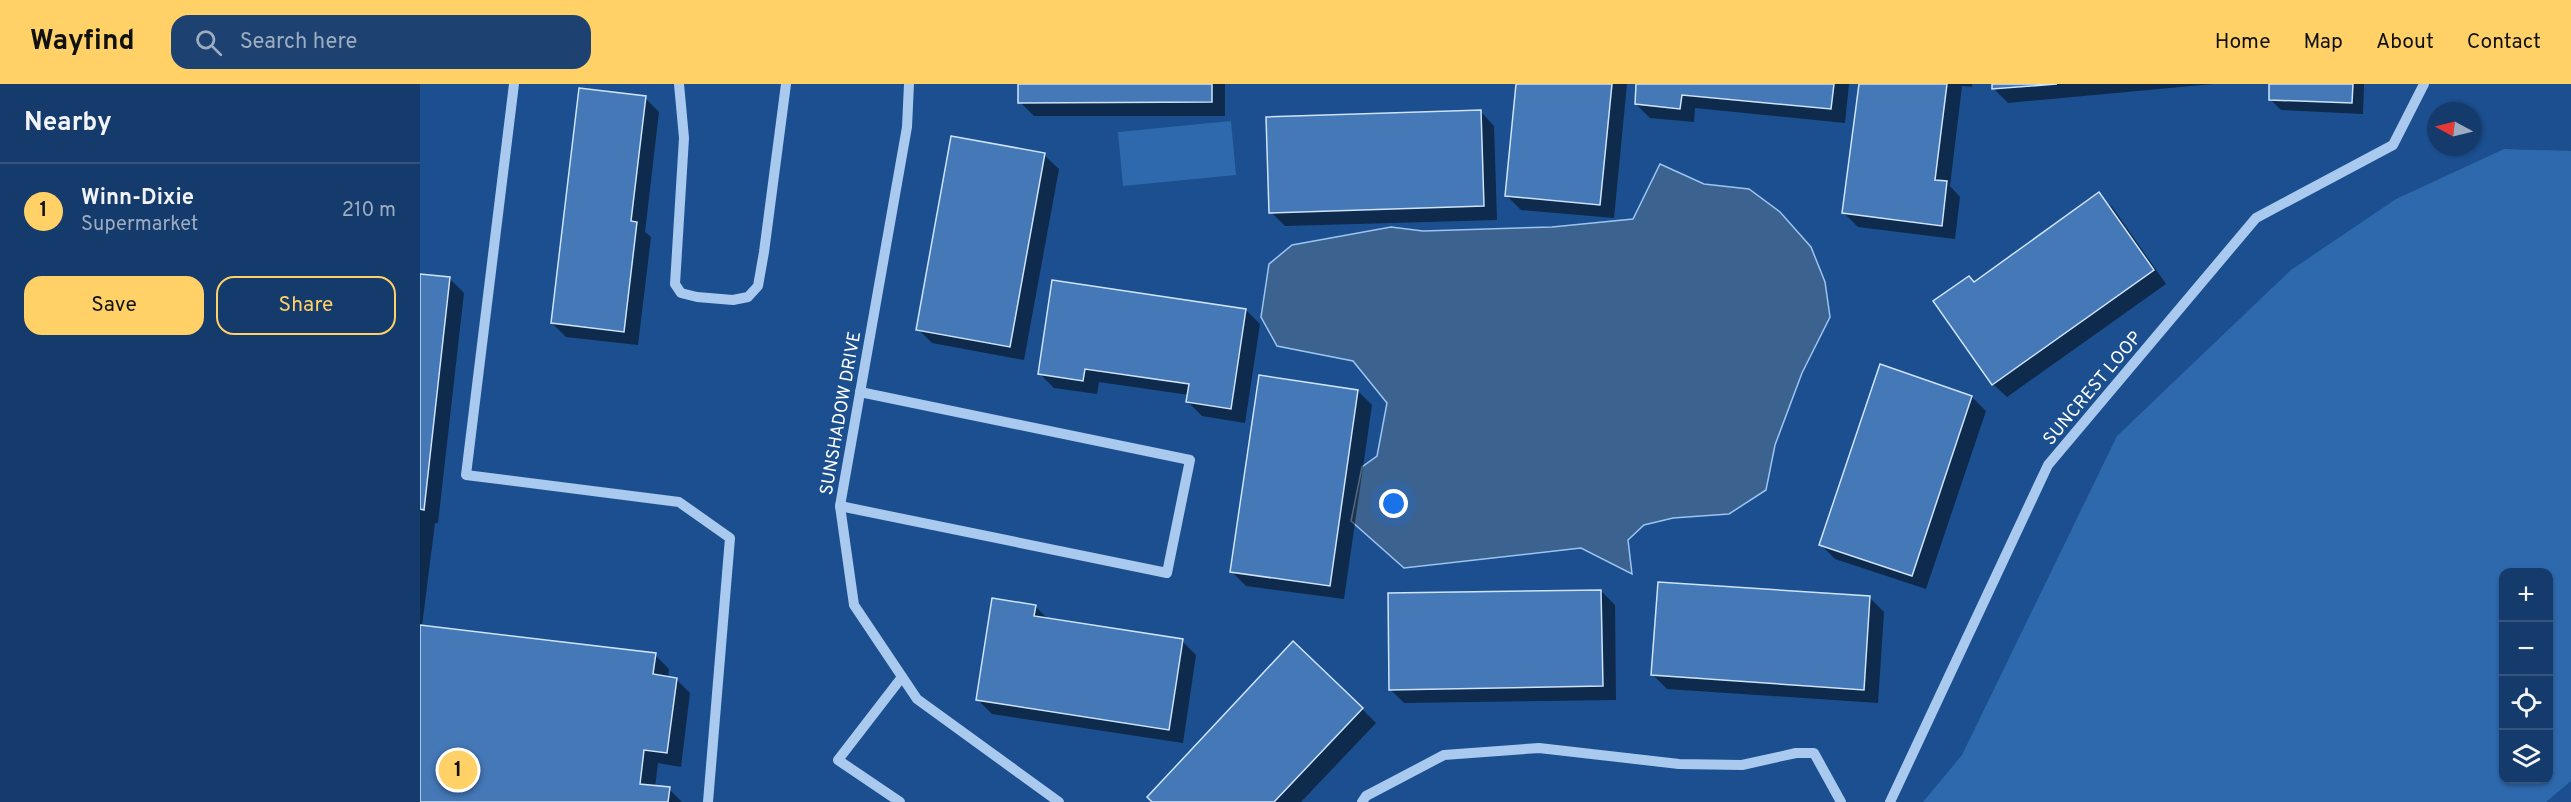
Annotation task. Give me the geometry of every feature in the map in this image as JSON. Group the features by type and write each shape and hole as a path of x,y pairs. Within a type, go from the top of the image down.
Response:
{"street":[{"path":"514,84 466,475 679,502 730,538 708,802"},
{"path":"679,84 684,138 675,284 681,293 697,297 733,300 748,297 758,286 765,252 786,84"},
{"name":"SUNSHADOW DRIVE","path":"909,84 906,126 840,506 854,605 917,699 1059,802"},
{"name":"SUNCREST LOOP","path":"1890,802 2048,465 2256,218 2393,145 2424,84"},
{"path":"840,506 1167,573 1190,460 860,392"},
{"path":"900,802 838,760 902,677"},
{"path":"1362,802 1366,796 1444,755 1539,748 1679,764 1742,765 1796,753 1814,753 1841,802"}],"shaded area":[{"path":"1231,121 1236,175 1123,186 1118,132"},
{"path":"2504,149 2571,151 2571,781 2546,802 1923,802 1962,755 2117,436 2291,270 2396,199"},
{"path":"1660,164 1704,184 1749,189 1780,212 1811,247 1825,282 1830,317 1802,373 1775,445 1766,490 1729,514 1673,518 1644,525 1628,540 1632,574 1581,548 1404,568 1351,521 1362,467 1377,456 1387,403 1353,361 1277,346 1261,317 1269,264 1292,245 1391,227 1423,231 1552,227 1633,219"}],"building":[{"path":"1018,84 1212,84 1212,102 1018,103"},
{"path":"1516,84 1612,84 1600,205 1505,196"},
{"path":"1636,84 1834,84 1831,109 1682,95 1680,109 1635,104"},
{"path":"1859,84 1947,84 1935,180 1947,181 1942,226 1842,213"},
{"path":"1992,84 2057,84 1992,89"},
{"path":"2269,84 2353,84 2352,103 2269,100"},
{"path":"579,88 646,96 631,221 637,222 624,332 551,323"},
{"path":"1481,110 1484,206 1269,213 1266,117"},
{"path":"951,136 1045,153 1010,347 916,330"},
{"path":"2099,192 2154,270 1992,385 1933,301 1969,276 1974,282"},
{"path":"420,274 450,277 424,510 420,509"},
{"path":"1052,280 1246,309 1231,409 1186,402 1189,384 1085,369 1083,381 1038,374"},
{"path":"1880,364 1972,396 1912,576 1819,545"},
{"path":"1259,375 1358,390 1330,586 1230,572"},
{"path":"1658,582 1870,596 1864,690 1651,675"},
{"path":"1601,590 1603,686 1389,690 1388,593"},
{"path":"992,598 1036,605 1034,616 1183,639 1169,730 976,700"},
{"path":"420,625 656,653 653,674 677,678 667,753 644,750 640,784 670,787 668,802 420,802"},
{"path":"1293,641 1363,708 1274,802 1152,802 1147,797"}],"place":[{"name":"Winn-Dixie","path":"458,770"}]}
